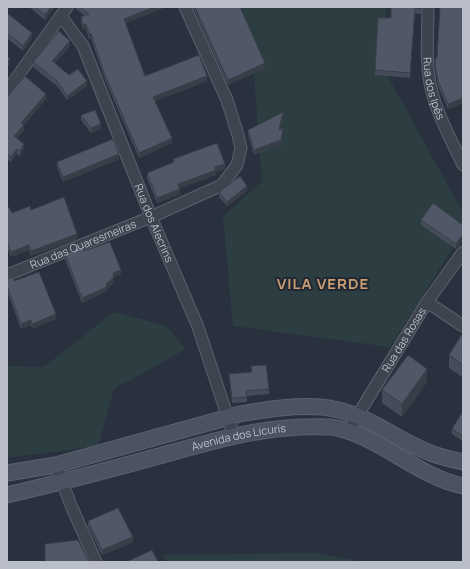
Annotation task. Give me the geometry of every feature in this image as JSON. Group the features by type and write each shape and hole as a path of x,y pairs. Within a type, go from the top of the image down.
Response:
{"street":[{"name":"Rua das Quaresmeiras","path":"7,275 150,217 222,185 237,166 241,148 238,135 226,100 185,7"},
{"name":"Rua dos Ipês","path":"428,7 429,72 431,87 440,118 463,165"},
{"name":"Rua dos Alecrins","path":"64,12 83,46 150,217 198,327 234,436"},
{"path":"7,91 64,12"},
{"name":"Rua das Rosas","path":"348,431 427,302 463,252"},
{"path":"427,302 463,326"},
{"name":"Avenida dos Licuris","path":"7,472 56,465 228,417 264,409 299,407 333,408 357,416 428,452 463,462"},
{"name":"Avenida dos Licuris","path":"7,495 62,482 234,436 277,428 335,428 348,431 362,437 433,477 463,486"},
{"path":"56,465 96,562"}],"shaded area":[{"path":"233,7 386,7 385,71 463,213 463,232 390,347 233,326 223,217 262,181 252,47"},
{"path":"114,312 166,326 186,349 114,389 98,446 7,458 7,366 44,367"},
{"path":"316,553 365,562 168,562 162,555"}],"building":[{"path":"35,7 51,7 45,15"},
{"path":"80,7 154,7 124,19 145,76 199,55 207,76 153,97 172,138 139,153 104,73 91,33 89,34 86,24 83,25 81,17 89,14"},
{"path":"195,7 240,7 265,63 228,80"},
{"path":"391,7 421,7 421,9 415,8 410,73 375,70 378,18 391,18"},
{"path":"440,7 463,7 463,98 448,104 438,81 435,63 435,58 437,58"},
{"path":"7,13 32,33 23,46 7,33"},
{"path":"59,31 70,41 52,61 69,75 78,69 87,81 67,96 57,81 33,62"},
{"path":"25,76 46,94 21,123 24,125 14,136 24,144 20,151 17,149 11,157 7,154 7,97"},
{"path":"95,110 101,124 91,128 81,115"},
{"path":"283,112 279,130 283,128 281,140 254,150 248,130"},
{"path":"113,139 119,154 63,177 57,162"},
{"path":"217,143 225,164 215,167 216,170 178,184 180,189 157,198 147,173 174,162 173,159"},
{"path":"240,176 247,186 227,202 219,192"},
{"path":"64,197 77,234 31,251 29,245 11,252 7,242 7,208 9,207 12,213 30,206 31,210"},
{"path":"433,203 463,225 463,234 456,244 421,220"},
{"path":"110,242 121,270 113,273 114,277 106,284 107,287 82,298 65,254 82,247 84,251"},
{"path":"39,272 56,314 32,324 31,320 21,324 7,286 7,279 13,277 14,281"},
{"path":"462,334 463,363 462,364 449,355"},
{"path":"408,355 427,369 402,404 382,390"},
{"path":"266,365 269,389 246,391 247,397 232,398 229,374 252,372 251,366"},
{"path":"463,411 463,436 452,429"},
{"path":"118,508 133,537 102,550 88,521"},
{"path":"78,540 89,562 45,562 45,544"},
{"path":"152,550 158,562 126,562"}],"district":[{"name":"VILA VERDE","path":"323,284"}]}
